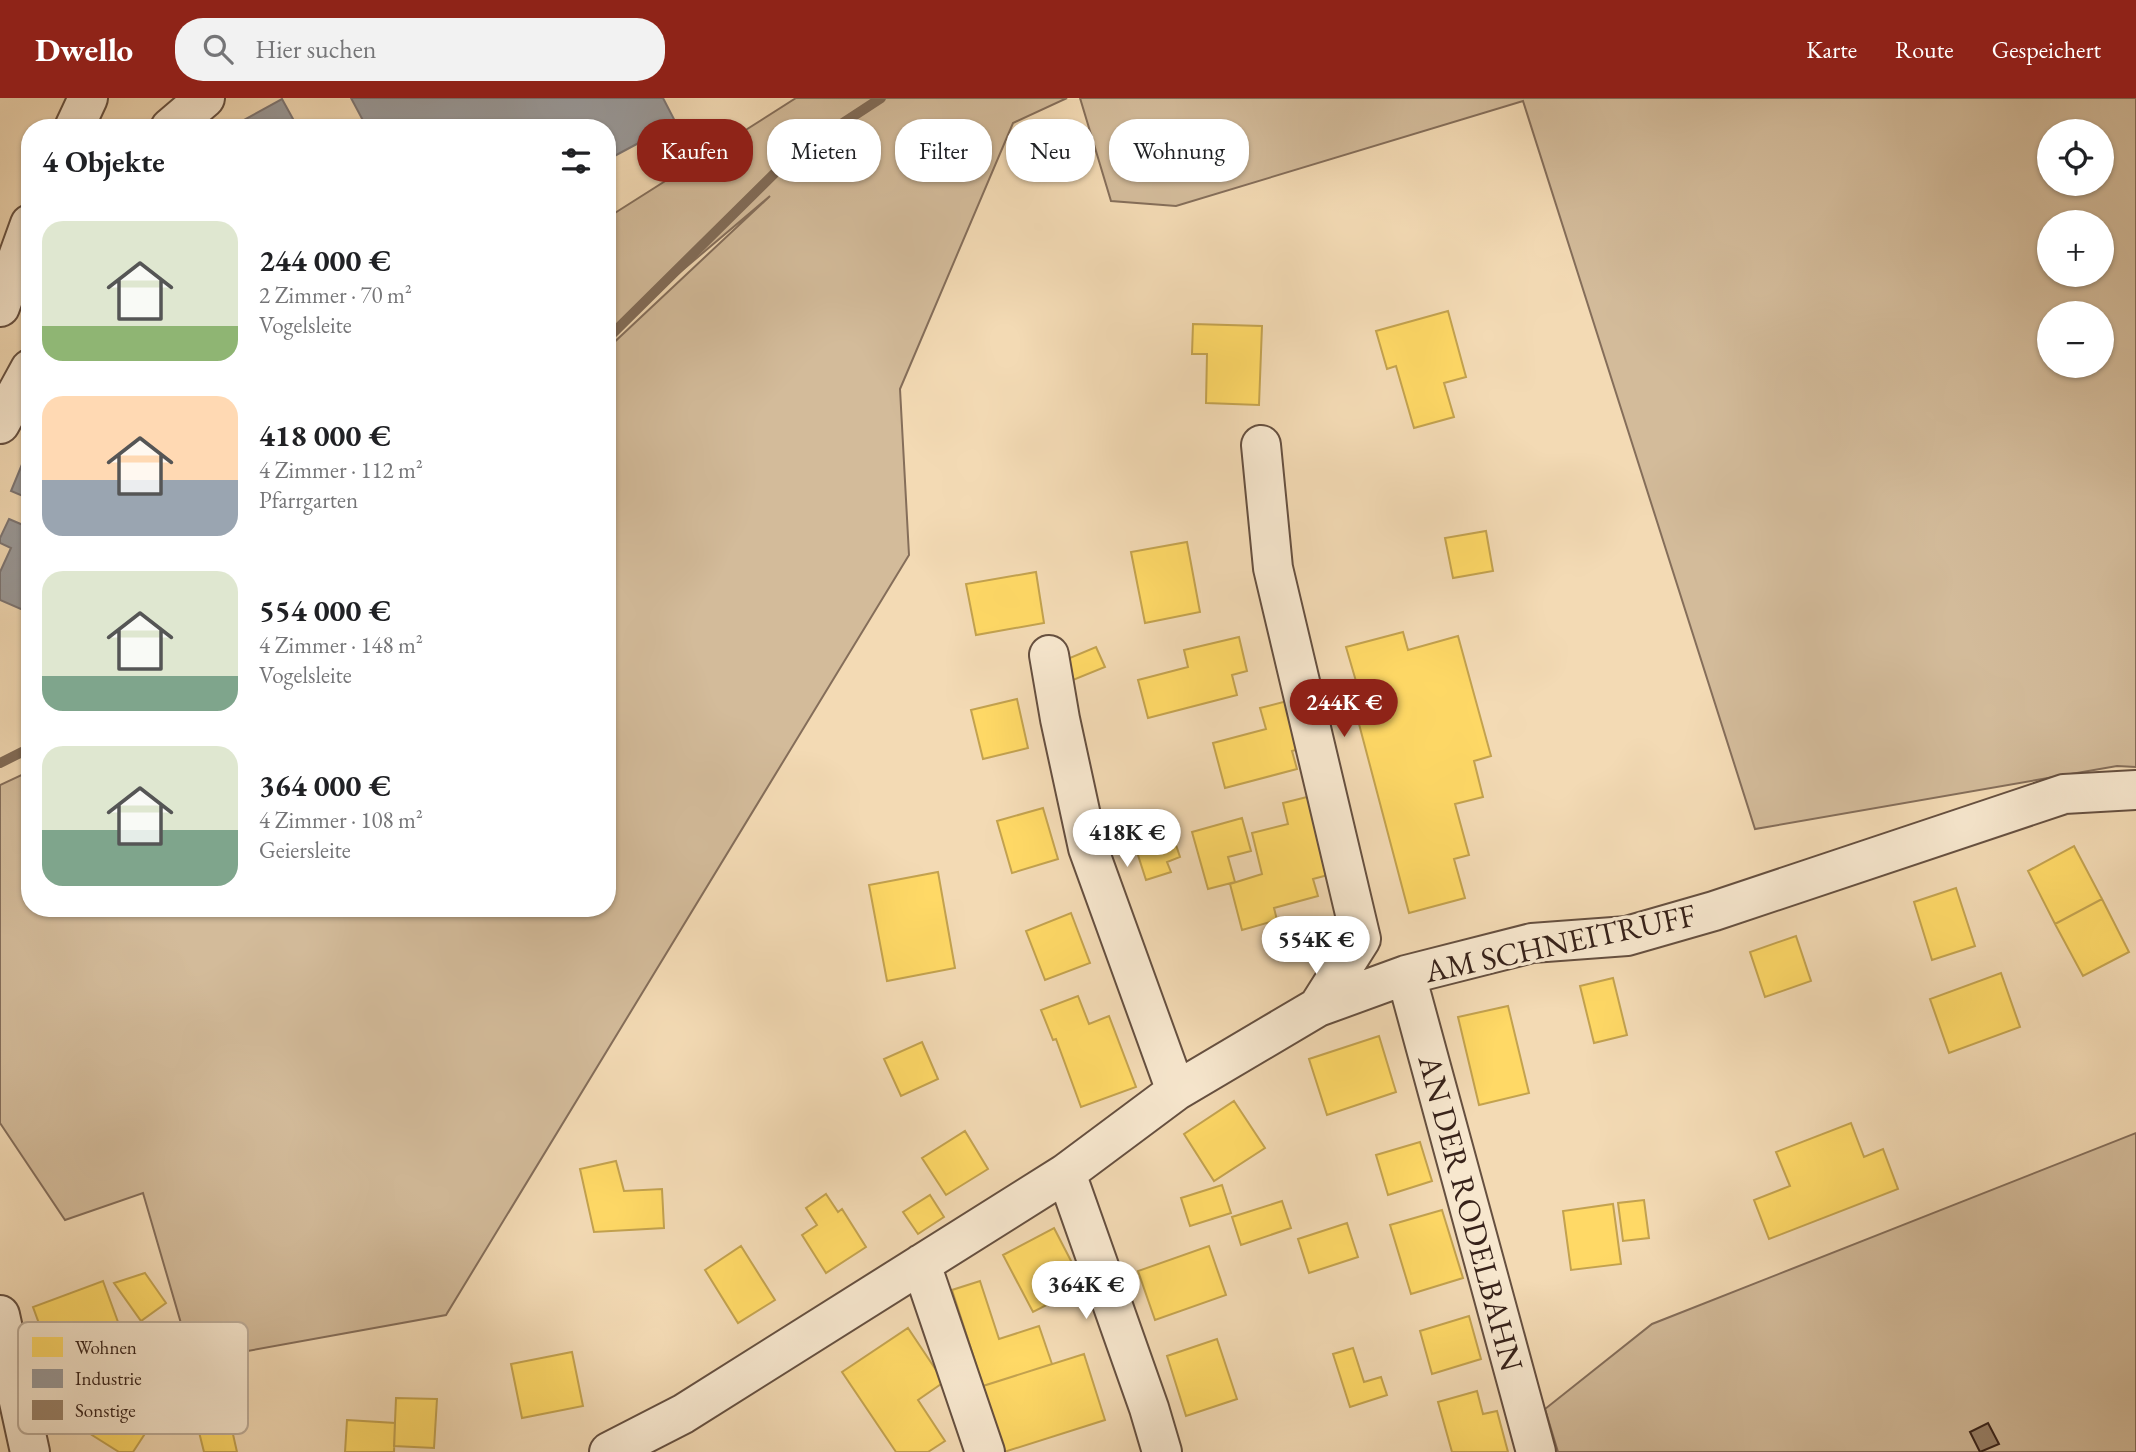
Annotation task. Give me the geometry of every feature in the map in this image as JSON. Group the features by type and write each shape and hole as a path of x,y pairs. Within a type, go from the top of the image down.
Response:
{"street":[{"path":"78,119 88,98"},
{"path":"180,119 205,98"},
{"path":"0,307 21,249"},
{"path":"0,424 21,386"},
{"path":"1261,445 1273,568 1361,939 1318,1007"},
{"path":"1049,655 1088,848 1176,1091"},
{"name":"AM SCHNEITRUFF","path":"609,1452 683,1414 1066,1173 1176,1091 1318,1007 1406,975 1532,943 1627,936 1714,911 2064,794 2136,790"},
{"name":"AN DER RODELBAHN","path":"1406,975 1536,1452"},
{"path":"1066,1173 1162,1452"},
{"path":"921,1264 985,1452"},
{"path":"0,1315 18,1403"},
{"path":"24,1434 28,1452"},
{"path":"0,1442 28,1452"}],"shaded area":[{"path":"796,98 1067,98 1022,119 1006,119 1006,139 992,172 992,119 895,119 895,182 988,182 900,389 909,555 446,1315 248,1351 248,1322 181,1322 143,1193 65,1220 0,1123 0,785 21,775 21,917 616,917 616,341 770,196 616,326 616,212 664,182 753,182 753,125"},
{"path":"1080,98 2136,98 2136,767 2117,766 1755,829 1523,101 1176,206 1111,201 1095,148 1095,119 1086,119"},
{"path":"2136,1133 2136,1452 1558,1452 1545,1409 1652,1324"}],"building: Wohnen":[{"path":"1448,311 1466,377 1444,383 1454,417 1414,428 1396,366 1387,369 1376,331"},
{"path":"1193,324 1262,326 1259,405 1206,403 1207,354 1192,354"},
{"path":"1486,531 1493,571 1453,578 1445,538"},
{"path":"1187,542 1200,612 1145,623 1131,552"},
{"path":"1036,572 1044,623 976,635 966,584"},
{"path":"1403,632 1408,650 1458,636 1491,756 1474,761 1483,797 1455,804 1469,855 1454,859 1465,898 1409,913 1350,690 1358,688 1346,647"},
{"path":"1239,637 1247,671 1232,675 1237,695 1148,718 1138,680 1188,667 1184,650"},
{"path":"1096,647 1105,667 1073,680 1065,660"},
{"path":"1017,699 1028,748 983,759 971,710"},
{"path":"1295,699 1308,747 1292,751 1297,769 1225,788 1213,743 1266,729 1260,708"},
{"path":"1315,795 1328,875 1313,879 1318,896 1274,908 1277,920 1242,930 1230,884 1262,874 1252,833 1288,824 1283,803"},
{"path":"1043,808 1058,859 1012,873 997,821"},
{"path":"1242,818 1251,851 1228,857 1235,882 1208,889 1192,832"},
{"path":"1167,821 1174,839 1137,852 1131,834"},
{"path":"1174,839 1180,857 1167,862 1171,872 1146,880 1137,852"},
{"path":"2074,846 2102,899 2055,924 2028,871"},
{"path":"938,872 955,968 887,981 869,885"},
{"path":"1956,888 1975,946 1932,960 1914,902"},
{"path":"2102,899 2129,952 2083,976 2055,924"},
{"path":"1071,913 1090,963 1045,980 1026,931"},
{"path":"1796,936 1811,981 1765,997 1750,952"},
{"path":"2001,973 2020,1027 1949,1053 1930,999"},
{"path":"1613,978 1627,1035 1594,1043 1580,986"},
{"path":"1078,996 1089,1024 1109,1016 1136,1087 1081,1107 1056,1039 1053,1040 1041,1010"},
{"path":"1508,1006 1529,1093 1479,1105 1458,1017"},
{"path":"1379,1036 1396,1092 1327,1115 1309,1059"},
{"path":"922,1042 938,1079 901,1096 884,1059"},
{"path":"1234,1101 1265,1148 1214,1181 1184,1134"},
{"path":"1851,1123 1864,1157 1883,1149 1898,1189 1769,1239 1754,1200 1790,1186 1776,1152"},
{"path":"965,1131 988,1169 946,1195 922,1158"},
{"path":"1420,1142 1432,1181 1388,1195 1376,1155"},
{"path":"616,1161 624,1191 662,1189 664,1228 594,1232 580,1169"},
{"path":"1222,1185 1231,1213 1190,1226 1181,1198"},
{"path":"826,1194 838,1212 842,1209 866,1247 826,1273 802,1235 817,1225 806,1208"},
{"path":"930,1195 944,1217 918,1234 903,1212"},
{"path":"1644,1200 1649,1238 1623,1241 1618,1203"},
{"path":"1282,1201 1291,1228 1241,1245 1232,1217"},
{"path":"1613,1204 1621,1264 1571,1270 1563,1211"},
{"path":"1442,1210 1463,1278 1411,1294 1390,1225"},
{"path":"1347,1223 1358,1257 1309,1273 1298,1239"},
{"path":"1054,1228 1084,1286 1033,1312 1003,1255"},
{"path":"741,1246 775,1300 738,1323 705,1270"},
{"path":"1209,1246 1226,1295 1155,1320 1138,1271"},
{"path":"145,1273 166,1303 141,1321 114,1283"},
{"path":"103,1281 118,1322 38,1322 33,1307"},
{"path":"980,1281 999,1339 1039,1326 1052,1364 983,1386 952,1290"},
{"path":"1469,1316 1481,1359 1432,1374 1420,1331"},
{"path":"908,1328 944,1382 918,1400 945,1441 928,1452 896,1452 842,1372"},
{"path":"1217,1339 1237,1399 1186,1416 1167,1356"},
{"path":"1353,1348 1364,1382 1381,1377 1387,1395 1350,1407 1333,1354"},
{"path":"572,1352 583,1406 522,1418 511,1364"},
{"path":"1084,1354 1105,1420 1004,1452 983,1386"},
{"path":"1477,1391 1483,1414 1497,1411 1508,1452 1452,1452 1438,1402"},
{"path":"396,1398 437,1399 434,1448 394,1446"},
{"path":"347,1420 395,1423 394,1452 345,1452"},
{"path":"90,1434 145,1434 133,1452 119,1452"},
{"path":"200,1434 233,1434 237,1452 204,1452"}],"building: Industrie":[{"path":"351,98 663,98 674,119 637,119 637,144 616,155 616,119 362,119"},
{"path":"282,99 293,119 246,119"},
{"path":"21,467 21,495 11,491"},
{"path":"9,519 21,524 21,609 0,600 0,572 11,548 0,543"}],"building: Sonstige":[{"path":"1988,1423 1999,1444 1980,1452 1970,1432"}],"waterway":[{"path":"616,330 791,157 881,98"},
{"path":"0,763 21,752"}]}
